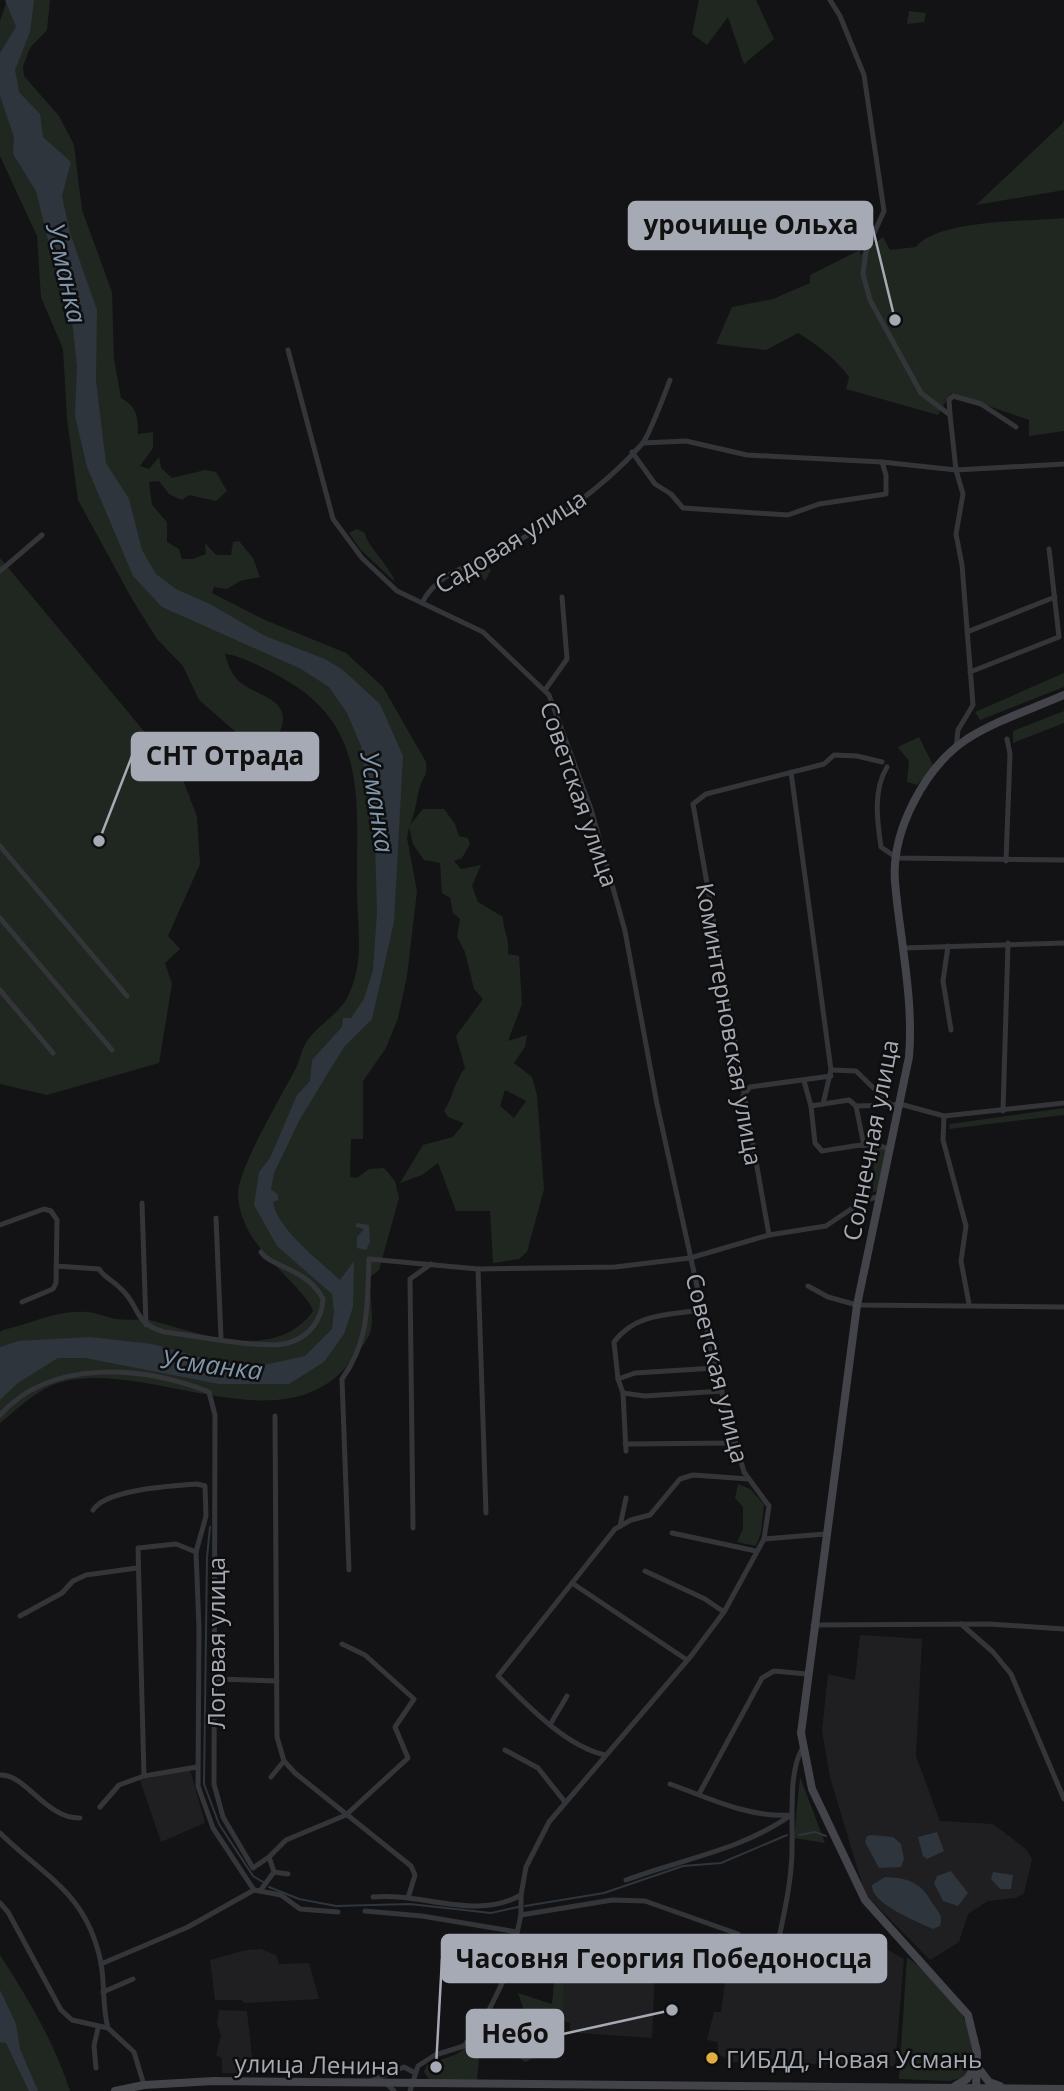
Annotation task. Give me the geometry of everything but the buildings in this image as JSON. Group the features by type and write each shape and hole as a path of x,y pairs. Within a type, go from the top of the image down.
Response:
{"street":[{"path":"830,0 864,75 884,211 866,251 863,274 870,300 921,393 950,415"},
{"name":"Советская улица","path":"288,351 333,519 362,558 397,591 483,632 545,690 591,809 625,931 690,1258 715,1368 749,1479 769,1506 764,1539 724,1612 687,1660 549,1822 526,1867 521,1895 522,1915 509,1969 488,2012 464,2046 423,2062 415,2073"},
{"name":"Садовая улица","path":"422,603 437,581 505,548 565,512 593,491 643,443 670,380"},
{"path":"956,748 958,730 973,705 956,534 963,494 956,470 949,400 953,396 981,404 1016,427"},
{"path":"643,443 686,441 747,455 882,462 956,470 1064,464"},
{"path":"632,452 655,484 671,494 683,508 788,515 819,504 886,494 886,475 882,462"},
{"path":"0,571 42,535"},
{"path":"970,672 1059,637 1049,550"},
{"path":"545,690 567,659 562,597"},
{"path":"967,632 1055,597"},
{"name":"Солнечная улица","path":"976,2089 974,2032 966,2010 876,1916 856,1886 812,1789 802,1749 813,1625 857,1305 890,1150 896,1105 908,1071 911,1030 895,878 906,820 926,781 956,748 998,723 1064,695"},
{"path":"1006,861 1010,754 1007,739"},
{"path":"824,1104 831,1073 792,772 824,764 834,755 857,756 885,764 878,781 877,822 881,847 897,858 1064,860"},
{"name":"Коминтерновская улица","path":"769,1235 693,804 706,794 792,772"},
{"path":"0,846 127,996"},
{"path":"0,918 112,1050"},
{"path":"1003,1111 1008,943"},
{"path":"902,948 1064,943"},
{"path":"948,946 943,981 951,1030"},
{"path":"0,990 54,1053"},
{"path":"743,1096 750,1087 804,1081 831,1073 856,1071 896,1105"},
{"path":"804,1081 811,1106 815,1143 822,1152 864,1146 881,1146 890,1150"},
{"path":"811,1106 849,1100 856,1106 864,1146"},
{"path":"856,1106 896,1105 944,1116 1064,1102"},
{"path":"944,1116 943,1140 966,1226 961,1261 969,1304"},
{"path":"690,1258 769,1235 826,1226 863,1201 880,1196"},
{"path":"142,1203 146,1325"},
{"path":"0,1225 37,1211 51,1211 57,1220 53,1289 22,1302"},
{"path":"216,1219 221,1338"},
{"path":"56,1266 99,1269 107,1280 122,1289 146,1325 164,1332 286,1344 309,1331 319,1318 323,1299 319,1291 294,1270 268,1261 261,1252"},
{"name":"Советская улица","path":"349,1570 342,1379 352,1365 366,1330 369,1259 478,1269 615,1267 690,1258"},
{"path":"413,1528 410,1279 431,1264"},
{"path":"478,1269 486,1513"},
{"path":"808,1286 828,1297 857,1305 1064,1307"},
{"path":"626,1451 623,1393 618,1380 614,1342 649,1316 702,1310"},
{"path":"618,1380 635,1373 715,1368"},
{"name":"Логовая улица","path":"0,1415 27,1389 53,1378 84,1373 149,1377 209,1392 215,1415 217,1679 213,1772 223,1817 253,1868 269,1857"},
{"path":"623,1393 645,1396 722,1391"},
{"path":"275,1416 277,1737 284,1761 411,1867 415,1875 408,1898"},
{"path":"625,1444 736,1443"},
{"path":"596,1765 590,1754 498,1675 620,1527 631,1520 650,1515 680,1479 693,1475 749,1479"},
{"path":"93,1510 96,1505 113,1497 143,1490 197,1484 205,1486 206,1516 196,1552 199,1629 198,1786 213,1828 257,1890 281,1895 300,1909 338,1912"},
{"path":"620,1527 626,1498"},
{"path":"622,1512 631,1520"},
{"path":"672,1533 756,1551"},
{"path":"764,1539 825,1534"},
{"path":"144,1776 138,1548 176,1544 196,1552"},
{"path":"20,1616 62,1593 73,1581 86,1575 137,1568"},
{"path":"645,1571 705,1599 724,1612"},
{"path":"572,1584 687,1660"},
{"path":"813,1625 961,1624 1064,1629"},
{"path":"961,1624 993,1652 1011,1674 1064,1799"},
{"path":"101,1964 204,1919 257,1890 270,1880 274,1872 269,1857 286,1840 346,1815 408,1758 396,1727 414,1699 365,1655 342,1644"},
{"path":"699,1794 762,1678 774,1671 807,1674"},
{"path":"217,1679 277,1681"},
{"path":"551,1723 567,1696"},
{"name":"Солнечная улица","path":"777,1948 792,1867 791,1815 796,1760 802,1749"},
{"path":"505,1750 538,1768 565,1802"},
{"path":"590,1754 605,1755"},
{"path":"271,1777 284,1761"},
{"path":"100,1807 119,1785 144,1776 197,1767"},
{"path":"0,1775 7,1774 16,1780 48,1808 72,1818 80,1818"},
{"path":"670,1784 734,1808 776,1816 791,1815"},
{"path":"626,1880 752,1839 767,1833 791,1815"},
{"path":"0,1833 70,1894 81,1910 101,1964 108,2028 134,2052 145,2085"},
{"path":"274,1872 288,1874"},
{"path":"373,1897 392,1895 494,1907 521,1895"},
{"path":"522,1915 612,1899 645,1901 738,1934"},
{"path":"0,1903 8,1912 61,2010 72,2020 98,2028 108,2028"},
{"path":"365,1911 422,1916 517,1932"},
{"path":"103,1992 133,1979"},
{"path":"488,2012 529,2026 529,2039 508,2040 507,2030 512,2022"},
{"path":"96,2068 94,2046 98,2028"},
{"path":"944,2088 959,2086 967,2079 977,2061"},
{"path":"977,2061 981,2074 989,2082 1010,2089"},
{"path":"365,2084 404,2067 415,2073 412,2088"},
{"name":"улица Ленина","path":"115,2091 145,2085 214,2081 484,2089 1064,2089"}],"shaded area":[{"path":"7,0 50,0 47,30 30,48 23,66 24,76 59,116 74,145 82,210 112,292 114,359 121,398 136,413 138,434 153,432 153,448 140,466 149,469 159,457 161,468 172,478 205,470 216,472 227,491 216,501 189,495 182,500 169,494 159,481 149,482 152,505 167,522 167,542 179,549 182,559 193,559 206,554 205,543 216,555 231,555 233,542 239,541 253,558 260,577 240,581 227,589 214,587 212,593 265,620 346,653 383,687 426,762 410,825 423,809 444,809 455,824 459,836 468,838 470,844 462,858 454,861 461,869 481,865 472,886 478,902 503,917 508,954 519,956 522,1004 508,1041 527,1035 525,1047 514,1063 532,1077 537,1095 544,1189 527,1252 519,1259 493,1263 490,1211 456,1211 438,1163 422,1175 400,1183 423,1145 453,1137 464,1123 448,1117 444,1111 465,1068 456,1036 483,999 474,989 465,952 457,937 460,919 453,913 450,898 442,893 440,863 424,860 413,844 409,827 407,838 417,891 407,976 398,1018 386,1048 363,1081 363,1139 351,1139 350,1177 357,1178 369,1169 384,1168 395,1181 399,1198 379,1270 370,1277 372,1324 368,1338 351,1361 323,1386 290,1398 253,1400 214,1396 135,1381 97,1378 53,1385 29,1399 0,1423 0,1332 3,1330 54,1315 86,1312 117,1319 154,1321 216,1337 260,1340 280,1336 298,1327 313,1311 300,1291 266,1255 247,1228 241,1213 239,1184 252,1151 297,1066 307,1041 341,1007 349,994 357,968 359,942 356,799 345,744 332,720 312,698 284,679 247,660 225,654 238,680 274,702 283,716 277,738 264,745 237,733 199,700 183,666 157,639 78,500 67,419 63,349 41,297 37,236 0,156 0,21","holes":["505,1090 526,1101 514,1118 500,1106"]},
{"path":"699,0 756,0 774,39 744,64 728,17 707,45 692,34"},
{"path":"909,11 926,13 924,22 907,24"},
{"path":"1064,120 1064,190 976,205 1062,124"},
{"path":"1064,218 1064,431 1029,436 1029,420 951,393 938,415 846,389 849,377 843,370 826,352 798,333 766,350 716,344 732,307 773,299 810,283 810,275 860,250 860,255 883,237 890,250 916,247 927,238 963,227"},
{"path":"357,529 365,533 395,582 360,549 349,533"},
{"path":"0,558 182,777 197,817 200,864 168,936 180,949 165,963 172,984 159,1063 47,1095 0,1084"},
{"path":"480,562 491,570 485,581 478,572 466,576 465,569"},
{"path":"1064,673 1064,687 980,720 975,712"},
{"path":"1064,711 1064,723 1013,743 1013,731"},
{"path":"919,737 934,767 917,785 907,782 909,761 898,747"},
{"path":"1064,1108 1064,1115 949,1129 950,1124"},
{"path":"874,1149 887,1151 878,1191 873,1192"},
{"path":"738,1484 750,1489 764,1504 761,1533 756,1546 737,1542 743,1529 743,1507 735,1498"},
{"path":"860,1635 922,1639 916,1756 940,1821 993,1824 1026,1849 1032,1859 1024,1893 1016,1898 988,1901 968,1914 959,1942 930,1960 865,1894 830,1777 822,1731 828,1674 855,1680"},
{"path":"190,1769 205,1823 161,1842 140,1780"},
{"path":"800,1777 825,1843 794,1838"},
{"path":"590,1936 640,1939 656,1947 652,2038 579,2033 570,2030 570,2023 557,2018 562,1969 591,1967"},
{"path":"845,1937 876,1943 904,1959 895,2066 732,2062 718,2054 718,2042 707,2040 714,2012 721,2012 726,1975 732,1966 736,1967 743,1947 738,1941 765,1948 840,1951"},
{"path":"261,1949 276,1955 279,1964 309,1963 319,1999 245,2003 241,2000 215,2000 210,1960 246,1950"},
{"path":"0,1955 40,2021 70,2091 0,2091"},
{"path":"907,1957 940,1985 965,2020 973,2057 971,2068 962,2078 949,2081 899,2079"},
{"path":"555,1972 564,1975 562,2053 554,2052 548,2035 539,2036 538,2056 525,2062 509,2051 498,2052 498,2044 530,2041 539,2024 524,2011 518,1993 552,2004"},
{"path":"219,2010 247,2011 254,2074 222,2073 222,2058 216,2055 221,2036 217,2024"},
{"path":"481,2036 477,2080 431,2082 424,2072 427,2065 457,2054"}],"water":[{"name":"Усманка","path":"5,0 34,0 30,32 15,70 19,92 40,114 43,137 71,162 62,196 70,233 97,310 96,381 106,463 129,499 142,550 156,574 176,589 210,604 265,636 325,659 343,670 380,704 403,756 394,922 372,1019 344,1047 300,1119 274,1173 271,1189 278,1195 278,1200 273,1202 282,1223 340,1280 354,1261 353,1307 344,1334 324,1362 289,1384 219,1384 85,1358 58,1358 18,1383 0,1400 0,1347 18,1341 90,1337 152,1344 217,1362 264,1365 305,1356 332,1329 332,1294 277,1246 254,1205 259,1172 270,1158 297,1095 310,1081 312,1060 342,1027 343,1018 351,1018 364,999 373,970 377,912 375,840 361,746 347,713 329,687 301,669 162,607 133,576 87,467 75,416 77,366 71,312 64,283 55,268 36,191 13,154 14,137 0,96 0,53 16,27"},
{"path":"356,1223 369,1225 370,1242 366,1250 357,1248 357,1237 364,1229 356,1227"},
{"path":"937,1832 944,1851 927,1859 923,1856 918,1837"},
{"path":"867,1836 893,1837 901,1844 904,1859 901,1867 879,1868 865,1842"},
{"path":"951,1871 968,1893 958,1906 943,1901 934,1883 937,1876"},
{"path":"993,1872 1013,1875 1011,1889 1000,1889 991,1879"},
{"path":"885,1877 900,1878 922,1889 939,1912 940,1926 933,1929 897,1912 879,1899 872,1885"},
{"path":"0,1990 16,2024 20,2049 38,2091 29,2091 6,2043 0,2042"}],"waterway":[{"path":"210,1527 207,1557 204,1784 219,1824 253,1876 263,1882"},
{"path":"799,1835 815,1832 826,1836"},
{"path":"525,1906 604,1893 683,1866 721,1863 787,1835"},
{"path":"269,1887 299,1899 336,1906 410,1904 491,1913 518,1907"}],"place":[{"name":"урочище Ольха","path":"895,320"},
{"name":"СНТ Отрада","path":"99,841"},
{"name":"Небо","path":"672,2010"},
{"name":"ГИБДД, Новая Усмань","path":"712,2058"},
{"name":"Часовня Георгия Победоносца","path":"436,2067"}]}
